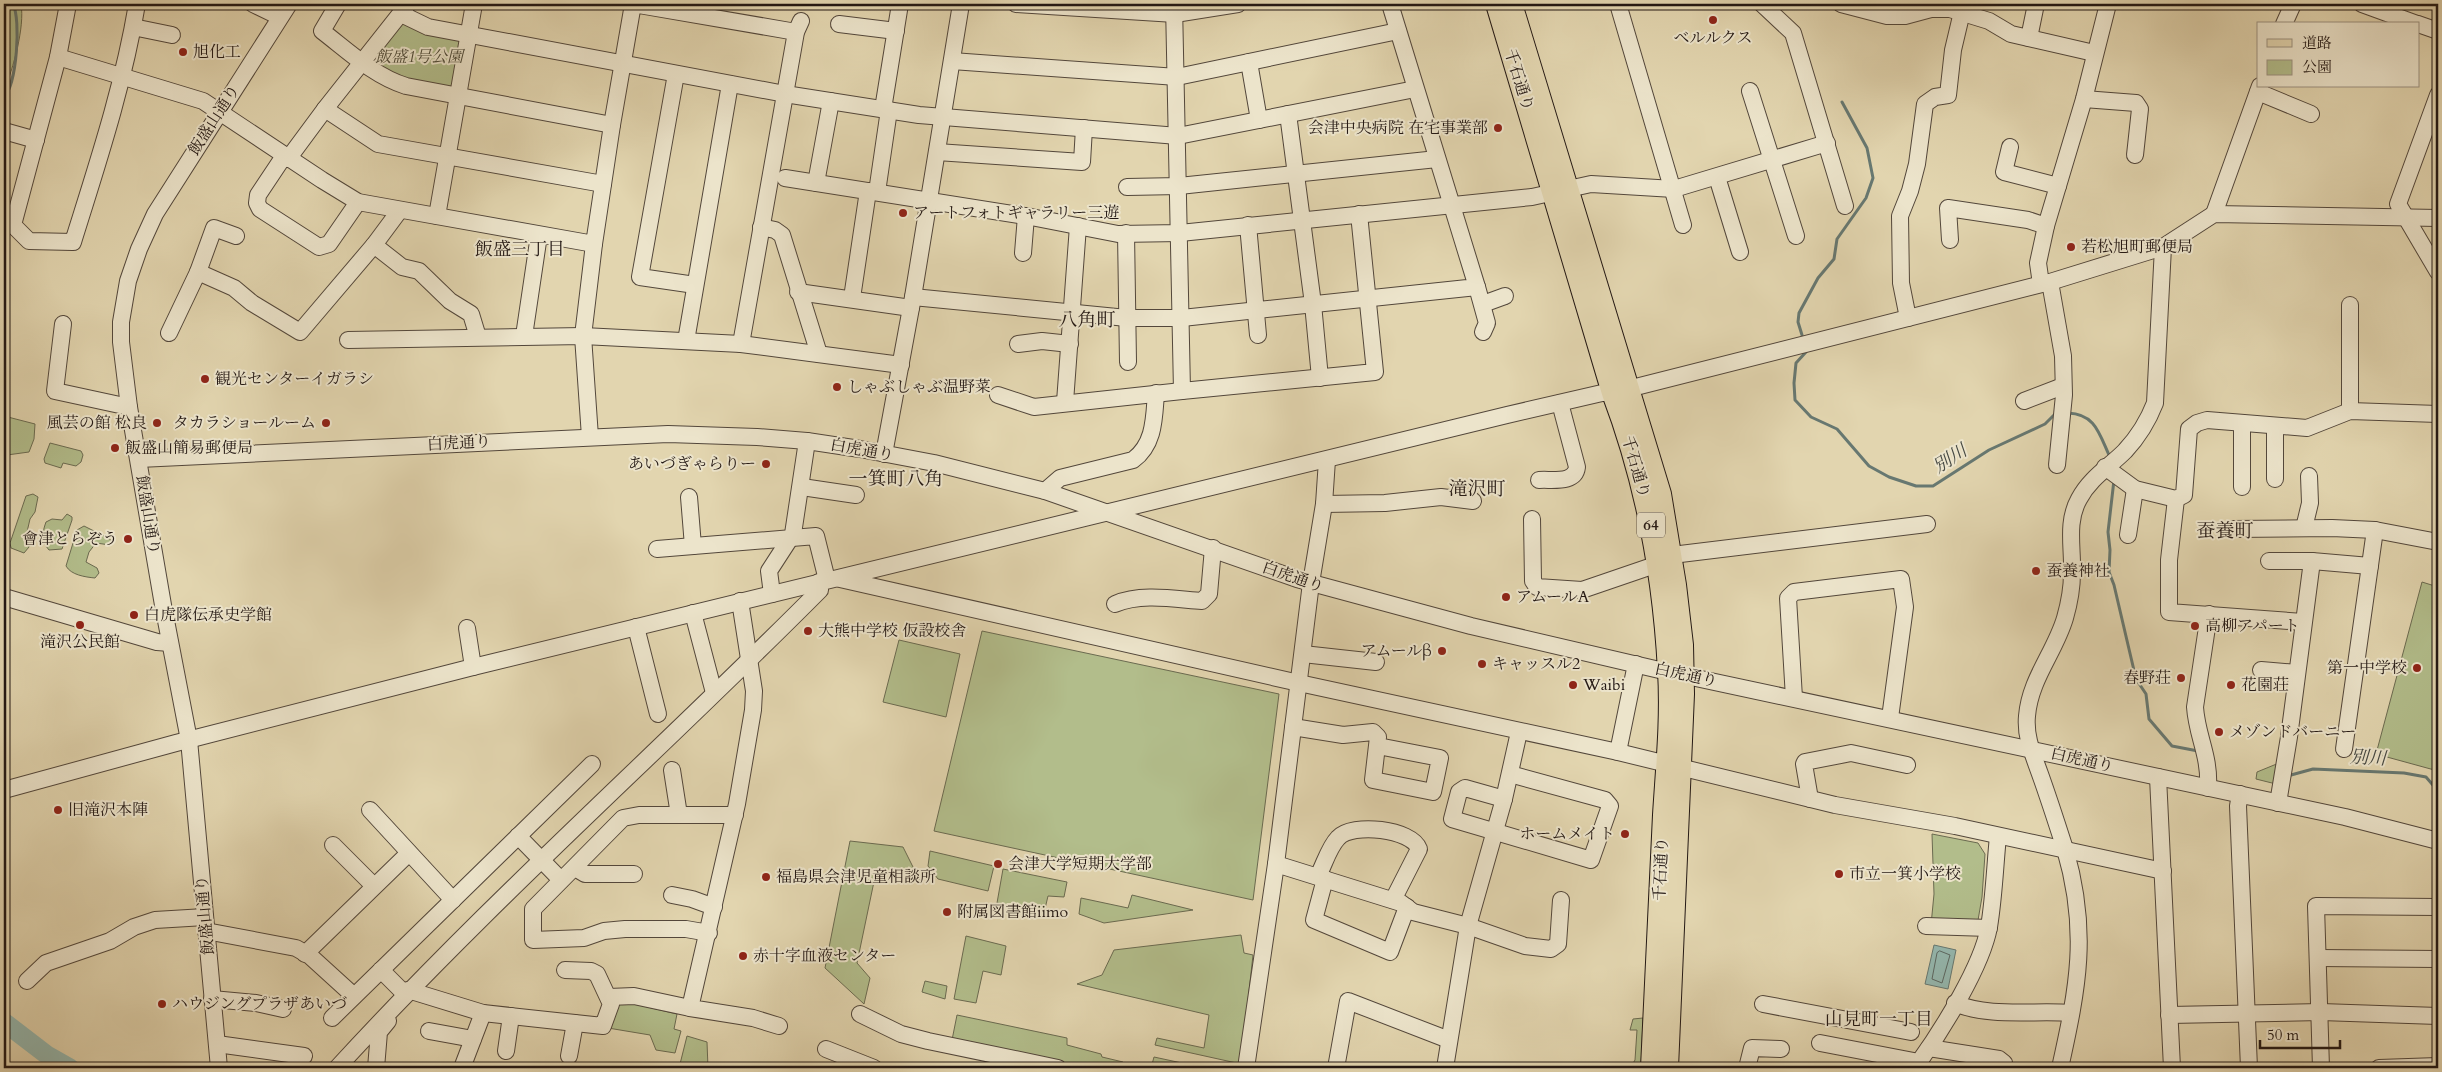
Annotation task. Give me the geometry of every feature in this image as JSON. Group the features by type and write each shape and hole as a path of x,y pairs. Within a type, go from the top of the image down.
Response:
{"main road":[{"name":"千石通り","path":"1496,4 1560,190 1621,391 1633,456 1650,519 1665,560 1676,674 1668,1068"},
{"name":"千石通り","path":"1512,4 1560,190"},
{"name":"千石通り","path":"1651,1068 1673,766"}],"street":[{"path":"68,4 58,57 36,140 8,221 29,241 73,242 124,77 137,4"},
{"path":"254,4 285,11"},
{"path":"338,4 322,31 362,62 397,83 612,125"},
{"path":"438,216 446,156 474,4"},
{"path":"590,437 583,336 603,184 633,4 798,26 741,344"},
{"path":"852,298 873,191 900,4"},
{"path":"884,454 930,202 960,4"},
{"path":"1016,4 1175,9 1238,4"},
{"path":"1390,4 1450,204 1483,304 1487,323 1483,332"},
{"path":"1618,4 1674,189 1683,225"},
{"path":"1762,4 1793,33 1845,206"},
{"path":"1841,4 1892,10 1905,16 1931,9 1962,12 1989,21 2011,34 2094,54"},
{"path":"2029,38 2036,4"},
{"path":"2058,465 2064,391 2063,356 2038,262 2046,226 2084,100 2108,4"},
{"path":"2285,22 2293,4"},
{"path":"2362,4 2412,22"},
{"path":"358,202 329,244 319,247 260,209 257,203 258,195 286,157 405,9 418,25 786,94 942,118 1178,136 1415,89"},
{"path":"1175,9 1182,391"},
{"name":"飯盛山通り","path":"219,1068 189,740 129,407 121,333 128,281 155,214 285,11"},
{"path":"1908,318 1901,283 1900,216 1910,192 1917,164 1925,104 1936,97 1948,95 1953,50 1962,12"},
{"path":"839,24 896,31"},
{"path":"2420,25 2438,31"},
{"path":"133,27 172,34"},
{"path":"952,61 1176,76 1398,31"},
{"path":"58,57 203,101 220,110 286,157 358,202 594,244"},
{"path":"1248,62 1259,120"},
{"path":"676,74 640,277 696,286"},
{"path":"686,340 730,84"},
{"path":"2214,214 2259,89 2311,114"},
{"path":"1750,91 1796,236"},
{"path":"2438,95 2399,201 2399,208 2438,272"},
{"path":"2084,100 2136,103 2140,109 2135,156"},
{"path":"816,184 831,101"},
{"path":"325,108 378,144 603,184"},
{"path":"1288,114 1313,304 1320,378"},
{"path":"937,152 1082,162 1084,128"},
{"path":"4,131 36,140"},
{"path":"785,178 1126,233 1180,233 1302,219 1532,197 1591,184 1674,189 1827,143"},
{"path":"2010,147 2004,172 2058,186"},
{"path":"1127,187 1179,186 1437,159"},
{"path":"1718,177 1740,252"},
{"path":"1950,240 1948,208 2028,220 2046,226"},
{"path":"198,272 234,288 252,303 300,332 374,245 400,210"},
{"path":"998,395 1034,407 1065,402 1375,372 1360,214"},
{"path":"4,790 473,667 1560,403 1621,391 2045,283 2163,247 2214,214 2438,218"},
{"path":"1023,253 1026,216"},
{"path":"1248,225 1258,335"},
{"path":"1065,402 1078,226"},
{"path":"761,227 775,230 782,235 798,292 819,354"},
{"path":"169,334 198,272 214,228 236,236"},
{"path":"1126,233 1128,362"},
{"path":"524,336 539,235"},
{"path":"374,245 402,267 419,271 450,301 471,314 478,337"},
{"path":"2060,1068 2072,1013 2080,940 2077,901 2065,850 2030,749 2027,714 2039,672 2065,619 2072,574 2071,520 2074,510 2079,498 2099,471 2125,451 2140,433 2148,421 2155,403 2163,247"},
{"path":"798,292 912,303 1073,312 1127,318 1182,318 1477,287"},
{"path":"1483,304 1505,296"},
{"path":"2350,305 2350,411"},
{"path":"63,324 55,391 129,407"},
{"path":"348,340 583,336 686,340 741,344 901,365"},
{"path":"1018,344 1042,341 1070,344"},
{"path":"2024,401 2064,391"},
{"path":"1045,491 1060,478 1134,460 1142,454 1148,446 1154,426 1156,393"},
{"path":"1539,480 1565,479 1574,477 1577,473 1578,467 1560,403"},
{"path":"2099,471 2135,489 2176,499 2184,494 2189,429 2197,423 2207,420 2307,428 2350,411 2438,414"},
{"path":"2242,423 2242,487"},
{"path":"2275,479 2276,426"},
{"name":"白虎通り","path":"139,459 590,437 708,434 807,441 934,463 1045,491 1311,583 1471,626 1676,674 1890,718 2345,817 2438,841"},
{"path":"772,594 769,572 793,534 802,487 807,441"},
{"path":"1246,1068 1276,864 1311,583 1324,504 1327,460"},
{"path":"2304,528 2310,503 2309,476"},
{"path":"802,487 856,495"},
{"path":"2128,535 2135,489"},
{"path":"689,497 693,546"},
{"path":"1324,504 1385,503 1442,498 1473,501"},
{"path":"2176,499 2169,560 2169,612 2303,622"},
{"path":"1532,519 1533,581 1537,587 1582,590 1665,560 1927,524"},
{"path":"2233,529 2375,530 2438,542"},
{"path":"2344,749 2375,530"},
{"path":"337,1068 409,992 541,860 749,661 820,590 827,580 816,536 789,540 657,549"},
{"path":"1115,604 1125,600 1156,598 1202,601 1208,594 1214,548"},
{"path":"2269,562 2312,561 2370,566"},
{"path":"2278,803 2312,561"},
{"path":"1794,698 1788,598 1794,592 1902,579 1905,607 1890,718"},
{"path":"827,580 1618,752 1852,809 1998,836 2163,871"},
{"path":"4,597 157,642 170,643"},
{"path":"690,1008 735,815 753,710 754,691 740,602"},
{"path":"693,613 713,689"},
{"path":"2208,788 2209,765 2196,718 2195,707 2209,614"},
{"path":"467,628 473,667"},
{"path":"636,628 658,714"},
{"path":"1303,654 1376,662"},
{"path":"1618,752 1636,664"},
{"path":"2261,670 2297,673"},
{"path":"1293,727 1343,735 1373,732 1378,737 1378,746"},
{"path":"1445,1068 1468,926 1496,830 1519,732"},
{"path":"1810,799 1805,762 1851,754 1907,765"},
{"path":"332,1018 592,764"},
{"path":"672,770 679,814"},
{"path":"1504,799 1464,788 1459,792 1452,819 1496,830 1591,860 1610,806 1605,800 1510,774"},
{"path":"2158,777 2172,1068"},
{"path":"2240,794 2238,806 2249,1068"},
{"path":"370,810 453,900"},
{"path":"709,933 686,929 625,928 604,931 584,938 533,940 533,909 623,818 639,814 735,815"},
{"path":"1383,828 1413,842 1419,849 1400,904 1390,952 1314,920 1322,878 1338,838 1354,830 1383,828"},
{"path":"518,836 561,880"},
{"path":"1820,1043 1876,1053 1918,1065 1973,971 1989,928 1998,836"},
{"path":"334,845 374,886"},
{"path":"305,954 409,853"},
{"path":"1276,864 1400,904 1414,912 1468,926 1525,946 1551,949 1558,944 1561,900"},
{"path":"575,868 585,874 634,874"},
{"path":"672,895 692,899 714,908"},
{"path":"2322,1068 2316,906 2438,907"},
{"path":"27,981 46,963 110,942 134,928 155,920 205,924 296,948 354,996"},
{"path":"1926,926 1989,928"},
{"path":"2318,958 2438,959"},
{"path":"381,970 409,992 483,1013 603,1026 611,1004 609,998 602,990 597,974 565,970"},
{"path":"376,1068 378,1032 409,992"},
{"path":"609,998 634,996 690,1008 753,1018 779,1026"},
{"path":"212,999 256,1002 283,1009"},
{"path":"1336,1068 1348,1001 1449,1040"},
{"path":"1956,1003 1968,1008 2022,1013 2072,1013"},
{"path":"1763,1004 1912,1032"},
{"path":"2169,1014 2321,1012 2438,1016"},
{"path":"462,1068 483,1013"},
{"path":"860,1014 901,1034 1058,1068"},
{"path":"506,1051 511,1016"},
{"path":"569,1056 575,1023"},
{"path":"1876,1053 1880,1026"},
{"path":"429,1031 473,1039"},
{"path":"217,1044 304,1056"},
{"path":"1747,1068 1752,1048 1781,1050"},
{"path":"1929,1048 1999,1059 2004,1063 2004,1068"},
{"path":"826,1049 874,1068"},
{"path":"2379,1068 2438,1066"}],"green space":[{"path":"4,4 21,4 22,13 20,36 4,91"},
{"name":"飯盛1号公園","path":"401,17 464,37 455,92 404,83 365,62"},
{"path":"4,361 8,388 4,414"},
{"path":"4,416 35,424 34,439 29,452 7,455 7,442 4,441"},
{"path":"50,443 81,451 83,455 81,462 76,466 63,463 61,468 45,463 44,459"},
{"path":"33,494 38,497 35,512 30,519 27,532 29,547 24,553 11,548 10,543 26,496"},
{"path":"67,514 72,517 72,520 62,549 49,550 43,537 46,522 52,519 62,520"},
{"path":"84,526 110,539 112,543 110,545 96,543 89,552 86,562 97,568 99,573 95,578 75,573 66,566 77,530"},
{"name":"第一中学校","path":"2422,582 2438,587 2438,771 2376,754"},
{"path":"982,631 1279,694 1253,900 934,831"},
{"path":"899,640 960,654 946,717 883,702"},
{"path":"2279,763 2276,784 2256,779 2257,772"},
{"path":"1932,834 1978,843 1985,854 1982,897 1977,926 1931,925 1934,894"},
{"path":"850,841 903,847 920,881 876,872 857,963 870,978 864,1004 825,968"},
{"path":"930,851 994,866 988,891 938,879 928,866"},
{"path":"1003,869 1067,882 1064,897 1048,896 1044,913 997,903"},
{"path":"1132,895 1193,910 1104,923 1079,914 1081,898 1128,908"},
{"path":"1241,935 1244,953 1253,955 1241,1064 1155,1045 1157,1038 1204,1048 1209,1015 1077,984 1102,975 1114,950"},
{"path":"966,936 1006,946 1001,975 983,971 976,1003 954,999"},
{"path":"925,981 947,986 945,999 922,992"},
{"path":"622,1001 677,1014 674,1029 681,1031 675,1053 656,1050 650,1035 608,1028 614,1007"},
{"path":"957,1015 1067,1038 1067,1045 1123,1062 1122,1068 1087,1068 952,1040"},
{"path":"1643,1018 1641,1068 1630,1068 1635,1060 1637,1030 1630,1030 1633,1019"},
{"path":"687,1036 707,1042 708,1068 679,1068"},
{"path":"1154,1057 1205,1068 1151,1068"}],"water":[{"path":"1934,945 1956,950 1948,989 1925,984"}],"waterway":[{"path":"4,97 12,79 15,66 17,23 13,4"},
{"path":"1802,335 1798,322 1799,313 1818,278 1834,259 1837,239 1866,198 1873,178 1867,148 1842,102"},
{"name":"別川","path":"1806,352 1796,363 1795,400 1811,417 1837,429 1869,466 1889,477 1916,486 1933,486 1989,450 2045,424 2055,414"},
{"name":"別川","path":"2068,413 2084,417 2095,426 2109,455"},
{"name":"別川","path":"2114,480 2108,532 2110,550 2109,572 2114,585 2136,679 2146,694 2149,719 2172,746 2198,751"},
{"name":"別川","path":"2291,775 2313,769 2404,773 2426,777 2438,791"},
{"path":"4,1022 47,1055 70,1068"},
{"path":"44,1068 49,1056"}],"place":[{"name":"ベルルクス","path":"1713,20"},
{"name":"旭化工","path":"183,52"},
{"name":"会津中央病院 在宅事業部","path":"1498,128"},
{"name":"アートフォトギャラリー三遊","path":"903,213"},
{"name":"若松旭町郵便局","path":"2071,247"},
{"name":"観光センターイガラシ","path":"205,379"},
{"name":"しゃぶしゃぶ温野菜","path":"837,387"},
{"name":"風芸の館 松良","path":"157,423"},
{"name":"タカラショールーム","path":"326,423"},
{"name":"飯盛山簡易郵便局","path":"115,448"},
{"name":"あいづぎゃらりー","path":"766,464"},
{"name":"會津とらぞう","path":"128,539"},
{"name":"蚕養神社","path":"2036,571"},
{"name":"アムールA","path":"1506,597"},
{"name":"白虎隊伝承史学館","path":"134,615"},
{"name":"滝沢公民館","path":"80,625"},
{"name":"高柳アパート","path":"2195,626"},
{"name":"大熊中学校 仮設校舎","path":"808,631"},
{"name":"アムールβ","path":"1442,651"},
{"name":"キャッスル2","path":"1482,664"},
{"name":"第一中学校","path":"2417,668"},
{"name":"春野荘","path":"2181,678"},
{"name":"Waibi","path":"1573,685"},
{"name":"花園荘","path":"2231,685"},
{"name":"メゾンドバーニー","path":"2219,732"},
{"name":"旧滝沢本陣","path":"58,810"},
{"name":"ホームメイト","path":"1625,834"},
{"name":"会津大学短期大学部","path":"998,864"},
{"name":"市立一箕小学校","path":"1839,874"},
{"name":"福島県会津児童相談所","path":"766,877"},
{"name":"附属図書館iimo","path":"947,912"},
{"name":"赤十字血液センター","path":"743,956"},
{"name":"ハウジングプラザあいづ","path":"162,1004"}],"district":[{"name":"飯盛三丁目","path":"520,249"},
{"name":"八角町","path":"1087,320"},
{"name":"一箕町八角","path":"896,479"},
{"name":"滝沢町","path":"1477,489"},
{"name":"蚕養町","path":"2225,531"},
{"name":"山見町一丁目","path":"1879,1019"}]}
